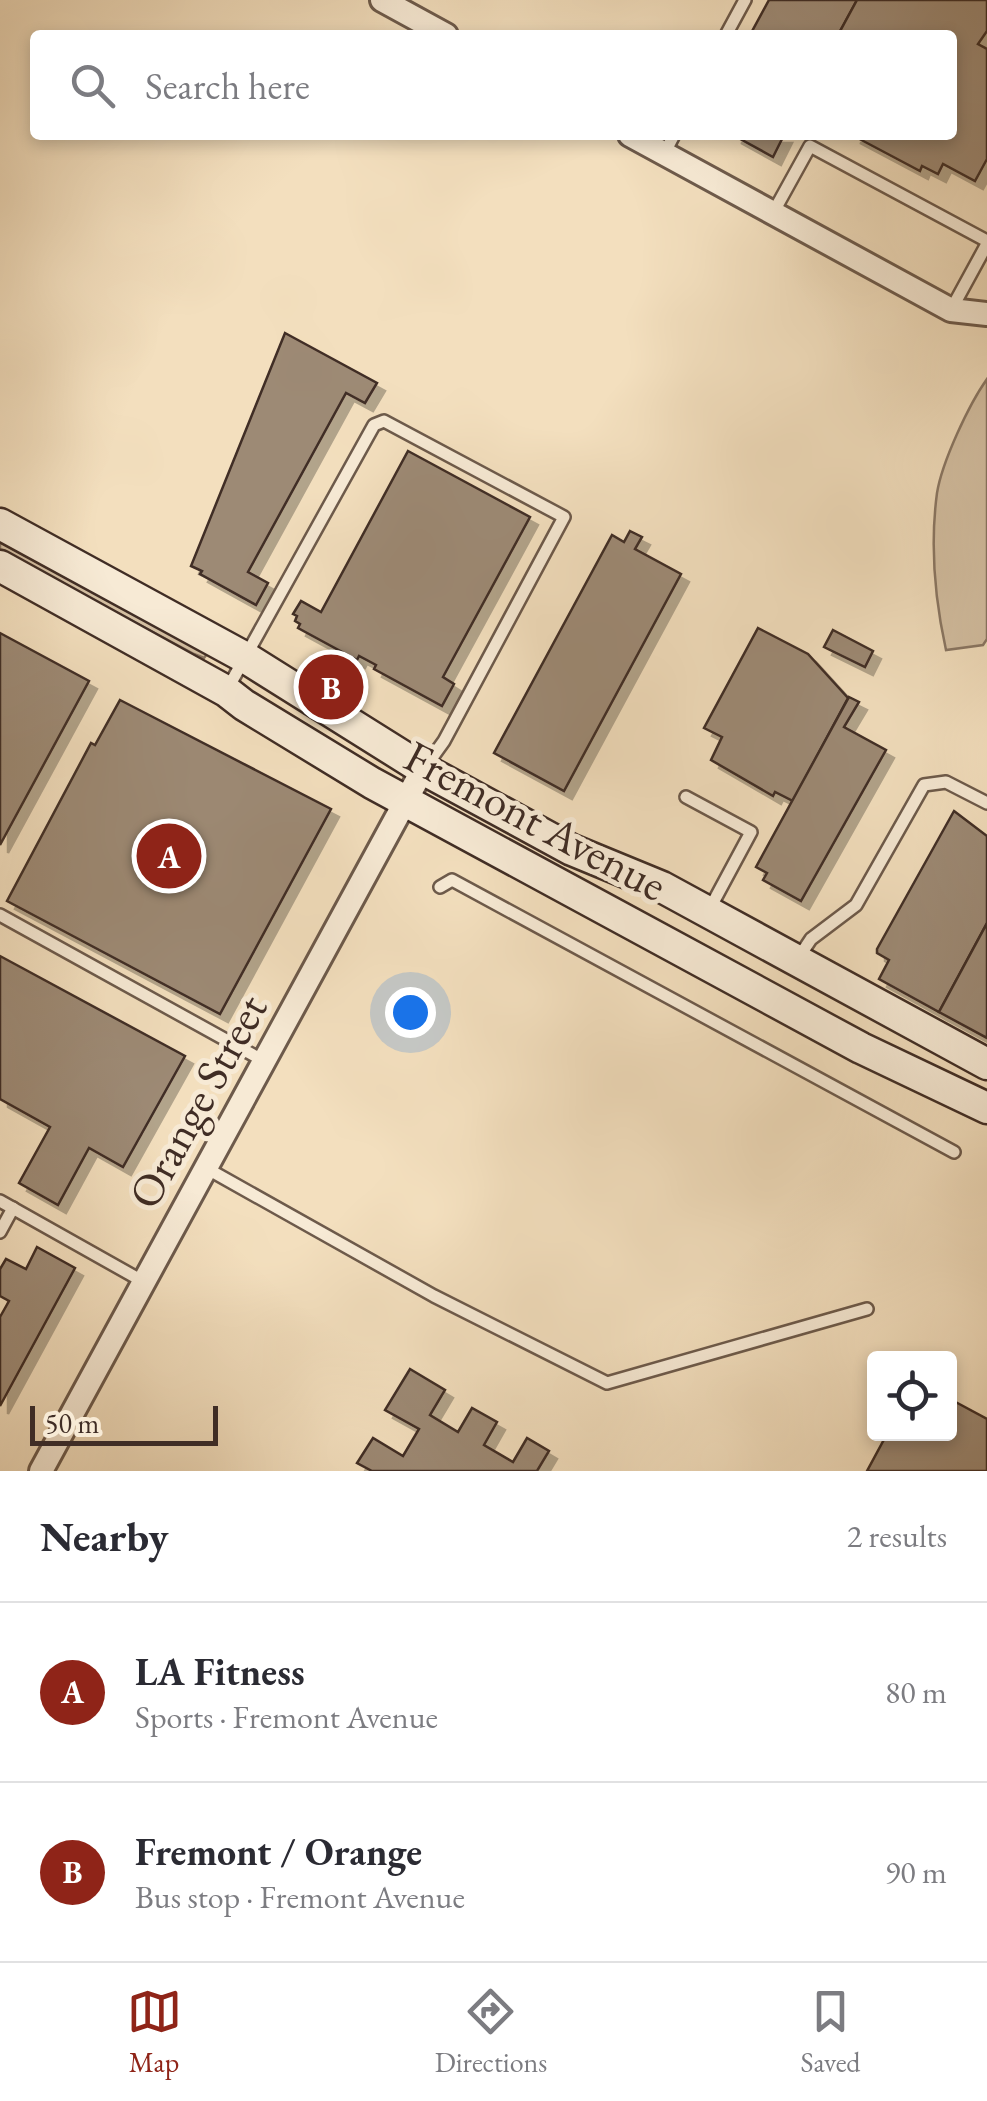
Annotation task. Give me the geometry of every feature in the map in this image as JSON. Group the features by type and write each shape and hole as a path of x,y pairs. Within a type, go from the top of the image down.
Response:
{"main road":[{"name":"Fremont Avenue","path":"0,524 246,658 423,770 572,850 662,888 987,1064"},
{"name":"Fremont Avenue","path":"0,566 226,691 406,801 861,1048 987,1108"}],"street":[{"path":"382,0 418,8 441,30"},
{"path":"669,144 773,213 951,310 987,314"},
{"name":"Orange Street","path":"41,1471 423,770"}],"lane":[{"path":"729,30 745,0"},
{"path":"773,213 810,146 987,242 951,310"},
{"path":"226,691 374,425 384,421 564,517 444,741 423,770"},
{"path":"796,960 812,939 856,905 924,785 946,782 987,803"},
{"path":"686,796 751,832 708,912"},
{"path":"440,888 452,880 954,1152"},
{"path":"0,914 264,1061"},
{"path":"206,1168 434,1296 607,1382 867,1309"},
{"path":"0,1201 144,1282"},
{"path":"0,1232 13,1208"}],"shaded area":[{"path":"987,379 987,639 983,645 946,650 935,572 937,493 957,434"},
{"path":"0,542 207,654 204,658 194,654 0,550"}],"building":[{"path":"769,0 857,0 841,30 753,30"},
{"path":"857,0 987,0 987,31 978,44 987,49 987,159 975,181 943,164 938,174 922,166 920,171 861,140 957,140 957,30 841,30"},
{"path":"742,140 782,140 773,157"},
{"path":"285,333 377,383 365,403 346,393 248,572 268,583 256,605 191,566"},
{"path":"408,451 530,517 443,677 454,684 442,706 374,669 376,665 359,656 357,660 298,628 300,624 293,614 301,601 321,612"},
{"path":"630,531 642,537 635,549 681,574 564,791 494,753 612,535 624,542"},
{"path":"758,628 808,654 848,698 793,801 775,792 773,796 711,760 722,737 704,728"},
{"path":"833,630 873,651 865,667 824,647"},
{"path":"0,633 89,681 0,845"},
{"path":"849,697 859,702 844,727 886,750 801,901 763,880 767,873 756,867"},
{"path":"120,700 331,809 220,1014 7,901 91,743 95,745"},
{"path":"954,811 987,836 987,923 939,1012 879,979 889,960 877,949"},
{"path":"987,923 987,1038 939,1012"},
{"path":"0,956 185,1056 123,1167 89,1148 58,1205 19,1183 50,1127 0,1099"},
{"path":"37,1247 75,1268 0,1406 0,1317 9,1301 0,1296 0,1269 6,1259 26,1269"},
{"path":"410,1369 445,1390 430,1415 458,1432 472,1408 497,1422 484,1445 513,1462 527,1438 549,1451 537,1471 372,1471 357,1463 373,1438 403,1456 419,1429 385,1410"},
{"path":"957,1403 987,1419 987,1471 867,1471 883,1441 957,1441"}],"place":[{"name":"Fremont / Orange","path":"331,687"},
{"name":"LA Fitness","path":"169,856"}]}
